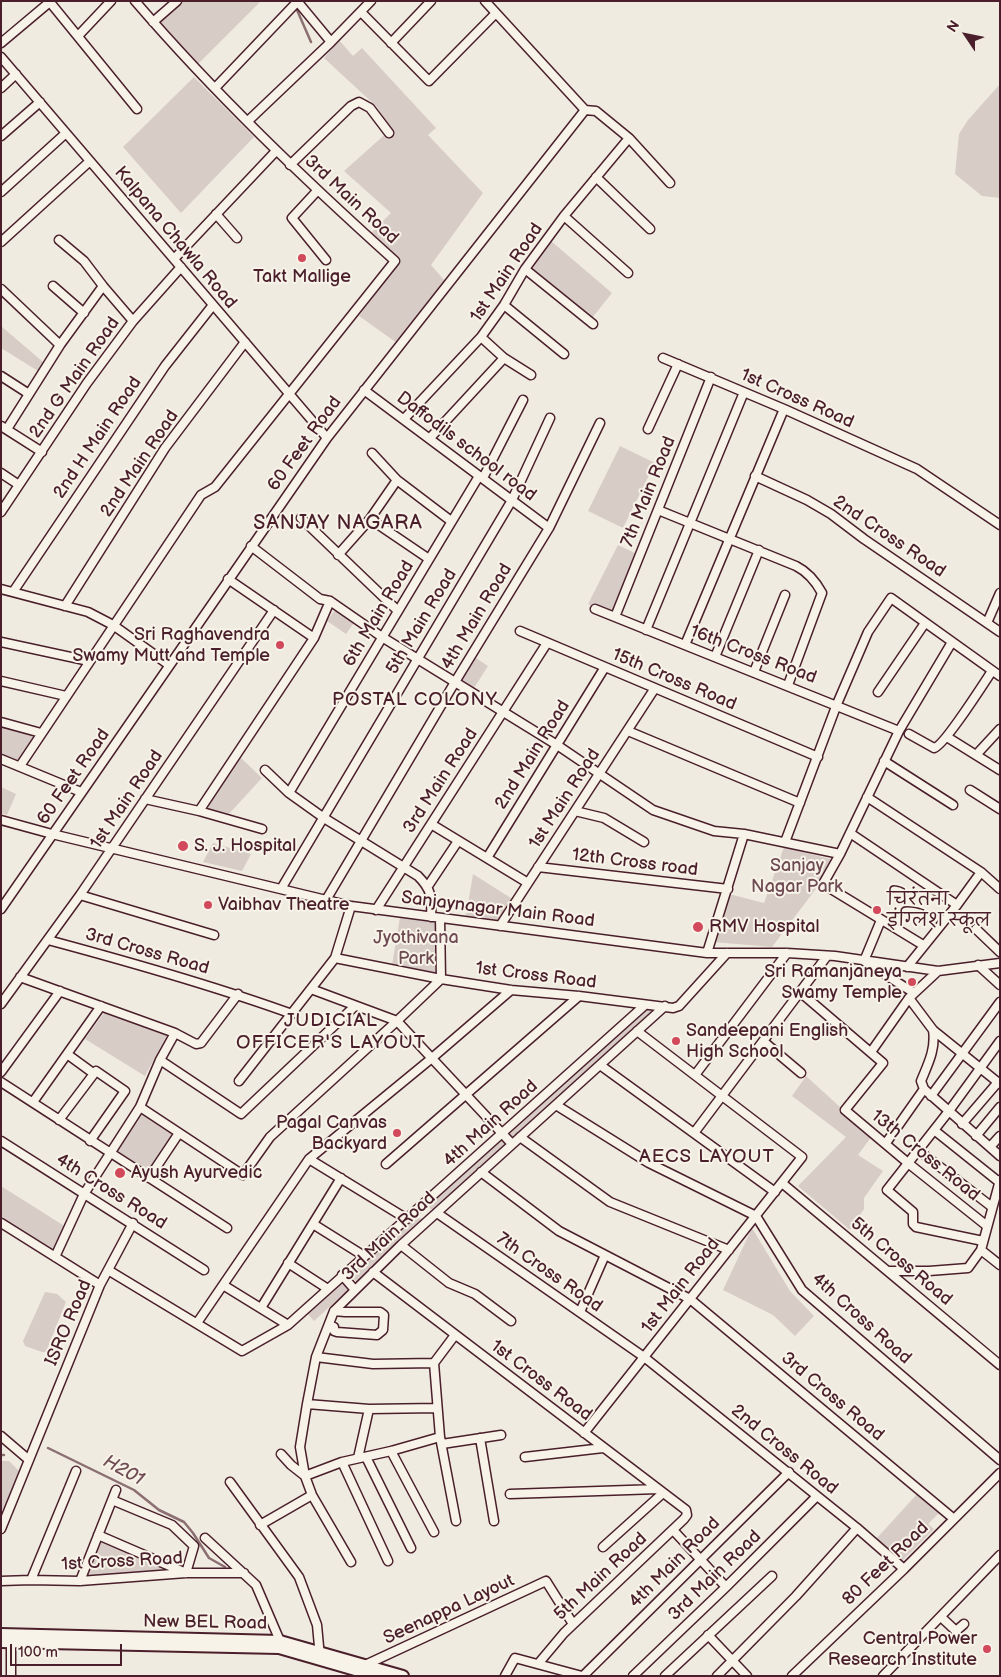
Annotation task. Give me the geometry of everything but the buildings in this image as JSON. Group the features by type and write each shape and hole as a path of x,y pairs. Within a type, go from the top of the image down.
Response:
{"main road":[{"name":"New BEL Road","path":"1,1634 31,1639 279,1648 320,1656"},
{"name":"New BEL Road","path":"6,1642 31,1639 280,1641 320,1656 361,1668 404,1676"},
{"name":"New BEL Road","path":"361,1668 376,1676"}],"street":[{"path":"78,36 111,1"},
{"name":"3rd Main Road","path":"20,766 201,495 215,486 220,480 395,261 317,191 276,151 135,1"},
{"path":"153,22 177,1"},
{"path":"215,88 298,1 331,42"},
{"path":"248,121 371,1"},
{"path":"391,43 431,1"},
{"path":"485,1 585,110 596,111 629,138 670,182"},
{"path":"1,43 50,2 136,109"},
{"path":"361,12 429,82 496,13"},
{"name":"Kalpana Chawla Road","path":"1,57 327,438"},
{"path":"1,88 16,74"},
{"path":"1,136 40,102"},
{"path":"290,165 351,106 359,102 370,108 389,133"},
{"name":"60 Feet Road","path":"1,909 327,438 585,110"},
{"path":"1,192 66,133"},
{"name":"1st Main Road","path":"404,419 481,337 504,305 525,269 564,216 629,138"},
{"path":"174,259 276,151"},
{"path":"1,242 90,161"},
{"path":"596,177 650,229"},
{"path":"317,191 292,218 326,260"},
{"path":"216,214 237,238"},
{"path":"564,216 628,273"},
{"path":"59,240 84,261 133,321"},
{"name":"2nd G Main Road","path":"1,512 87,383 133,321 181,267"},
{"path":"525,269 593,324"},
{"path":"53,286 84,313"},
{"path":"42,452 4,427 103,286"},
{"path":"1,289 60,345"},
{"name":"2nd H Main Road","path":"13,592 165,366 213,305"},
{"path":"504,305 564,354"},
{"path":"481,337 504,358 531,375"},
{"name":"2nd Main Road","path":"65,606 165,448 245,342"},
{"path":"430,438 504,358"},
{"name":"1st Cross Road","path":"663,358 711,377 917,469 1000,525"},
{"path":"648,429 678,364"},
{"path":"1,376 29,394"},
{"name":"7th Main Road","path":"615,617 711,377"},
{"name":"Daffodils school road","path":"364,390 549,528"},
{"path":"646,630 744,392"},
{"name":"6th Main Road","path":"289,793 451,521 481,477 522,400"},
{"path":"685,645 784,409"},
{"name":"5th Main Road","path":"281,889 512,500 550,418"},
{"name":"4th Main Road","path":"326,900 549,528 600,423"},
{"path":"372,453 397,480 451,521"},
{"path":"1,473 19,485"},
{"name":"2nd Cross Road","path":"756,476 831,514 864,539 1000,632"},
{"path":"338,555 370,519 397,480"},
{"path":"658,510 796,566 804,570 816,583 822,593 788,685"},
{"path":"301,518 398,610"},
{"path":"370,519 429,559"},
{"path":"251,546 320,598 330,601 382,637 557,745 653,810 714,831 744,834 840,854"},
{"path":"716,657 759,550"},
{"path":"228,579 314,638"},
{"path":"1,589 88,612 113,625 169,665"},
{"path":"987,623 1000,593"},
{"path":"754,672 785,596"},
{"path":"785,842 837,704 868,632 891,598 1000,676"},
{"path":"199,811 314,638 330,601"},
{"name":"16th Cross Road","path":"594,609 837,704 899,731"},
{"name":"1st Main Road","path":"1,1004 80,895 274,610"},
{"path":"878,692 925,622"},
{"name":"15th Cross Road","path":"520,632 818,757"},
{"path":"1,642 89,661"},
{"path":"923,945 823,884 840,854 899,731 952,642"},
{"name":"3rd Main Road","path":"376,910 547,643"},
{"name":"2nd Main Road","path":"487,858 605,668"},
{"path":"909,734 937,748 947,737 992,671"},
{"path":"1,681 66,696"},
{"name":"1st Main Road","path":"500,926 655,688"},
{"path":"1,722 41,733"},
{"path":"976,755 1000,729"},
{"path":"628,731 800,803"},
{"path":"947,737 1000,770"},
{"path":"1,759 81,792"},
{"path":"884,761 953,805"},
{"path":"265,770 289,793 324,818 418,876 428,886 431,894 431,917"},
{"path":"970,790 1000,810"},
{"path":"867,797 981,872 1000,889"},
{"path":"145,799 199,811 262,829"},
{"path":"575,810 604,818 644,842"},
{"name":"Sanjaynagar Main Road","path":"1,820 326,900 376,910 707,953 788,953 827,956 938,971 1000,963"},
{"path":"431,824 528,883"},
{"path":"850,833 957,905"},
{"path":"707,953 744,834"},
{"path":"428,886 458,841"},
{"name":"12th Cross road","path":"538,867 728,889"},
{"path":"907,967 981,872"},
{"path":"80,895 214,935"},
{"path":"239,1080 335,958 351,906"},
{"path":"140,1107 243,1175 270,1137 441,979 440,918"},
{"path":"881,920 864,960 912,995 933,1030 999,1083 962,1124"},
{"path":"976,928 1000,952"},
{"name":"3rd Cross Road","path":"48,940 238,994"},
{"path":"665,1006 673,1008 680,1006 728,953"},
{"path":"695,1075 788,953"},
{"path":"694,1133 827,956"},
{"name":"1st Cross Road","path":"335,958 441,979 512,990 665,1006"},
{"path":"978,965 1000,986"},
{"path":"800,992 871,1052 912,995 938,971"},
{"path":"20,976 175,1033 196,1044 201,1043 238,994 292,1014"},
{"path":"311,989 397,1021 512,1144"},
{"path":"197,1323 309,1159 512,990"},
{"path":"1,1072 60,991"},
{"path":"386,1164 579,996"},
{"path":"932,1096 1000,1002"},
{"name":"4th Main Road","path":"238,1348 242,1351 288,1325 645,1005"},
{"path":"33,1102 101,1006"},
{"path":"160,1060 241,1114 354,1006"},
{"name":"3rd Main Road","path":"351,1562 312,1495 305,1476 300,1447 306,1404 316,1357 337,1311 355,1290 401,1245 665,1006"},
{"path":"933,1030 932,1055 921,1081 924,1089 1000,1156"},
{"path":"637,1032 722,1096"},
{"path":"55,1257 84,1194 140,1107 160,1060 175,1033"},
{"path":"763,1041 801,1073"},
{"path":"983,1241 916,1227 912,1221 913,1212 886,1190 949,1112 1000,1041"},
{"name":"13th Cross Road","path":"871,1052 883,1063 845,1110 987,1226"},
{"path":"67,1054 125,1091 90,1140"},
{"path":"600,1065 775,1192"},
{"path":"59,1120 94,1073"},
{"path":"1,1082 227,1228"},
{"path":"886,1143 924,1089"},
{"name":"1st Main Road","path":"584,1433 802,1157 722,1096"},
{"path":"556,1105 649,1163 756,1216"},
{"path":"976,1136 1000,1107"},
{"path":"888,1271 930,1271 968,1268 981,1250 999,1181 934,1130"},
{"path":"148,1178 179,1132"},
{"path":"990,1148 1000,1136"},
{"path":"520,1137 610,1202 729,1250"},
{"name":"4th Cross Road","path":"1,1140 204,1270"},
{"path":"918,1150 992,1207"},
{"path":"309,1159 407,1219"},
{"name":"3rd Cross Road","path":"481,1172 559,1231 690,1299 954,1519"},
{"path":"261,1308 341,1178"},
{"name":"5th Cross Road","path":"782,1183 1000,1365"},
{"name":"7th Cross Road","path":"437,1213 644,1357"},
{"name":"4th Cross Road","path":"756,1216 802,1290 1000,1460"},
{"path":"1,1223 100,1285"},
{"path":"108,1270 133,1223"},
{"path":"313,1224 364,1256"},
{"path":"401,1245 449,1283 476,1294 511,1321"},
{"path":"981,1250 1000,1265"},
{"path":"580,1312 605,1255"},
{"path":"288,1263 328,1289"},
{"name":"ISRO Road","path":"1,1529 100,1285 108,1270 238,1348"},
{"name":"1st Cross Road","path":"373,1272 686,1510 687,1515"},
{"path":"342,1275 355,1290"},
{"path":"223,1285 288,1325"},
{"path":"331,1326 337,1332 377,1334 382,1330 384,1315 380,1312 337,1311"},
{"path":"456,1335 434,1363 441,1440 456,1520"},
{"path":"316,1357 372,1364 434,1363"},
{"name":"2nd Cross Road","path":"644,1357 789,1472 904,1569"},
{"path":"306,1404 369,1409 437,1408"},
{"path":"369,1409 362,1458 411,1548"},
{"path":"281,1454 305,1476 342,1462 441,1440 501,1435"},
{"path":"1,1436 29,1460"},
{"path":"480,1438 494,1521"},
{"path":"525,1457 603,1448"},
{"path":"390,1451 434,1532"},
{"path":"342,1462 388,1561"},
{"path":"31,1580 76,1471"},
{"name":"4th Main Road","path":"582,1676 789,1472"},
{"name":"80 Feet Road","path":"792,1676 904,1569 1000,1473"},
{"path":"230,1482 299,1577 317,1625 320,1656"},
{"path":"80,1581 116,1490"},
{"path":"510,1494 660,1491"},
{"path":"603,1546 660,1491"},
{"path":"260,1525 312,1495"},
{"name":"3rd Main Road","path":"633,1676 817,1496"},
{"path":"98,1535 186,1573 194,1546 172,1525 112,1500"},
{"name":"5th Main Road","path":"538,1664 573,1624 687,1515"},
{"path":"717,1676 796,1596 857,1528"},
{"path":"673,1530 726,1587"},
{"path":"205,1538 256,1585 280,1641"},
{"path":"883,1676 1000,1555"},
{"name":"1st Cross Road","path":"1,1581 80,1581 186,1573 244,1573"},
{"path":"664,1676 772,1576"},
{"name":"Seenappa Layout","path":"361,1668 546,1581 573,1624"},
{"path":"941,1617 954,1633 964,1624"},
{"path":"708,1635 747,1676"},
{"path":"6,1642 11,1676"},
{"path":"505,1676 514,1658 582,1676"}],"green space":[{"path":"181,1 261,1 198,64 159,22"},
{"path":"339,40 353,56 362,48 436,128 428,135 483,193 431,265 445,281 397,343 359,316 400,261 371,233 391,213 344,171 391,129 377,107 324,58"},
{"path":"194,77 254,137 181,213 123,147"},
{"path":"1000,84 1000,198 982,196 955,174 959,134 968,120"},
{"path":"551,241 612,293 592,318 532,269"},
{"path":"1,326 43,362 38,371 1,348"},
{"path":"620,446 655,463 623,528 588,511"},
{"path":"618,545 637,554 613,615 588,604"},
{"path":"337,607 356,620 346,634 327,621"},
{"path":"473,656 488,666 474,688 459,679"},
{"path":"1,724 37,734 19,761 1,754"},
{"path":"240,757 262,778 227,816 206,809"},
{"path":"1,787 16,794 7,815 1,813"},
{"path":"213,843 251,854 242,871 203,862"},
{"name":"Sanjay Nagar Park","path":"784,847 834,860 818,886 772,947 713,942 729,894 764,903"},
{"path":"473,874 514,900 500,921 466,916"},
{"name":"Jyothivana Park","path":"400,917 437,923 437,976 392,965"},
{"path":"646,1008 661,1008 435,1211 425,1206"},
{"path":"106,1010 167,1035 145,1076 85,1039"},
{"path":"806,1076 872,1136 858,1155 883,1171 864,1198 864,1209 850,1230 798,1186 846,1137 792,1096"},
{"path":"141,1110 177,1133 148,1176 113,1152"},
{"path":"1,1186 66,1227 54,1252 1,1218"},
{"path":"413,1217 425,1219 358,1283 348,1273"},
{"path":"752,1228 790,1291 814,1316 795,1336 773,1315 723,1290"},
{"path":"343,1280 348,1290 314,1321 307,1313"},
{"path":"45,1292 57,1294 66,1302 46,1352 42,1352 25,1346 23,1341"},
{"path":"1,1461 9,1461 20,1472 1,1513"},
{"path":"918,1493 940,1512 928,1524 934,1529 901,1562 876,1539"},
{"path":"99,1541 167,1569 85,1577"}],"waterway":[{"path":"297,10 311,42"},
{"name":"H201","path":"48,1448 134,1490 159,1510 184,1522 209,1558 225,1567"}],"place":[{"name":"Takt Mallige","path":"302,258"},
{"name":"Sri Raghavendra Swamy Mutt and Temple","path":"280,645"},
{"name":"S. J. Hospital","path":"183,846"},
{"name":"Vaibhav Theatre","path":"208,905"},
{"name":"चिरंतना इंग्लिश स्कूल","path":"877,910"},
{"name":"RMV Hospital","path":"698,927"},
{"name":"Sri Ramanjaneya Swamy Temple","path":"912,982"},
{"name":"Sandeepani English High School","path":"676,1041"},
{"name":"Pagal Canvas Backyard","path":"397,1133"},
{"name":"Ayush Ayurvedic","path":"120,1173"},
{"name":"Central Power Research Institute","path":"987,1649"}],"district":[{"name":"SANJAY NAGARA","path":"338,524"},
{"name":"POSTAL COLONY","path":"415,700"},
{"name":"JUDICIAL OFFICER'S LAYOUT","path":"331,1032"},
{"name":"AECS LAYOUT","path":"707,1157"}]}
